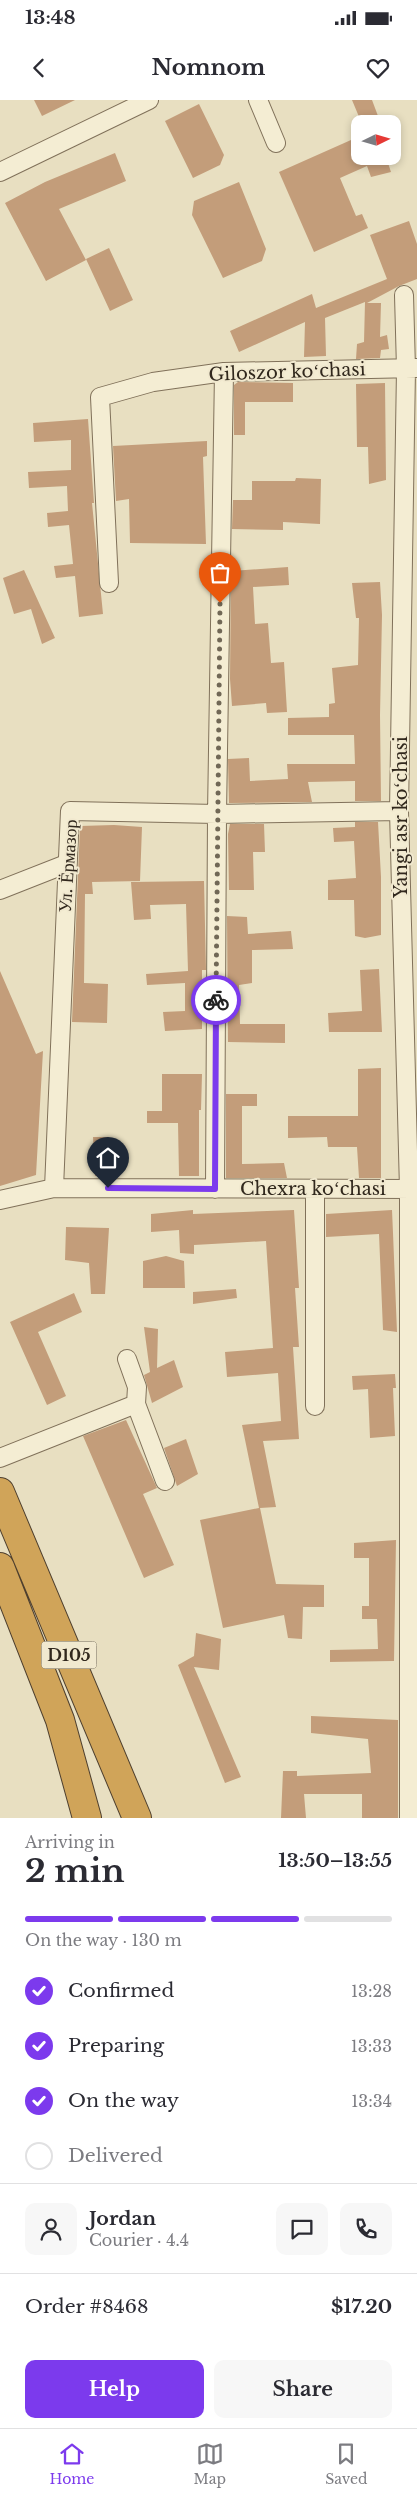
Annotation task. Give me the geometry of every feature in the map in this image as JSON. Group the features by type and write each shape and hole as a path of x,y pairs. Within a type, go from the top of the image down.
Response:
{"highway":[{"name":"D105","path":"0,1492 137,1818"},
{"name":"D105","path":"0,1567 60,1720 87,1818"}],"street":[{"path":"0,172 149,100"},
{"path":"258,100 276,143"},
{"name":"Yangi asr koʻchasi","path":"404,295 411,369 399,811 413,1190 410,1818"},
{"name":"Giloszor koʻchasi","path":"109,583 100,397 153,382 224,372 411,369"},
{"path":"215,1189 216,814 224,372"},
{"name":"Ул. Ёрмазор","path":"54,1188 66,864 70,811 216,814 399,811"},
{"path":"0,890 66,864"},
{"name":"Chexra koʻchasi","path":"0,1200 54,1188 413,1190"},
{"path":"315,1189 315,1406"},
{"path":"127,1359 137,1387 136,1404 165,1482"},
{"path":"0,1458 136,1404"}],"building":[{"path":"34,100 75,100 42,116"},
{"path":"352,100 372,100 378,115 358,115"},
{"path":"199,104 224,155 220,165 193,178 165,121"},
{"path":"351,140 351,165 389,165 391,172 371,177 367,166 340,178 356,216 362,214 368,228 314,252 279,172"},
{"path":"115,153 126,181 59,209 86,260 46,281 5,203 45,182"},
{"path":"239,182 266,249 262,261 223,278 192,215 194,201"},
{"path":"409,221 417,244 417,279 367,303 381,303 380,337 387,335 389,349 381,350 380,358 356,359 357,344 364,342 365,302 325,318 326,356 304,357 305,322 239,352 230,331 312,294 316,308 387,279 370,235"},
{"path":"109,248 133,300 110,311 86,259"},
{"path":"238,382 293,383 293,402 245,402 245,435 234,435 234,385"},
{"path":"385,383 386,480 369,484 368,447 357,447 356,384"},
{"path":"88,419 94,503 92,503 103,614 79,617 75,576 56,578 54,566 73,564 69,525 48,527 47,513 68,511 67,486 29,488 28,472 71,470 71,440 34,442 33,423"},
{"path":"207,441 207,456 203,457 206,544 130,543 129,499 116,501 113,446"},
{"path":"296,478 321,479 320,524 283,522 283,530 232,529 233,500 252,500 252,481 295,481"},
{"path":"288,567 289,585 253,587 255,624 268,623 271,663 284,662 287,712 267,713 266,703 232,706 230,679 231,571"},
{"path":"24,570 55,638 42,644 31,609 14,614 3,578"},
{"path":"380,582 382,615 381,801 355,801 355,781 308,782 312,802 229,803 228,759 249,758 250,781 288,779 287,764 355,764 354,735 288,735 288,718 329,717 329,704 335,703 332,668 358,665 359,618 356,618 352,583"},
{"path":"355,822 378,822 381,877 381,935 365,938 355,936 354,900 328,900 328,880 356,878 354,841 334,842 333,828 355,827"},
{"path":"230,824 264,824 265,852 253,852 254,890 229,890 228,834"},
{"path":"114,825 142,827 140,881 92,882 93,894 85,894 84,983 108,984 107,1023 72,1022 80,826"},
{"path":"204,881 206,970 202,970 202,1029 165,1031 163,1012 185,1011 185,983 147,985 146,974 188,971 186,904 150,905 151,919 134,920 131,882"},
{"path":"227,916 247,917 248,934 291,931 293,949 252,950 252,983 239,985 240,1024 285,1024 285,1043 228,1042"},
{"path":"379,969 382,1032 329,1032 328,1013 362,1011 360,970"},
{"path":"0,971 36,1054 43,1051 36,1175 0,1186"},
{"path":"381,1068 381,1178 359,1178 357,1147 328,1147 327,1137 288,1138 288,1116 358,1116 358,1069"},
{"path":"162,1074 202,1074 201,1110 199,1110 199,1176 179,1176 178,1123 147,1123 147,1111 162,1111"},
{"path":"226,1094 257,1094 257,1106 242,1106 242,1164 284,1163 287,1178 226,1178"},
{"path":"93,1137 108,1137 110,1175 95,1176"},
{"path":"193,1210 193,1214 294,1210 299,1288 295,1288 299,1347 293,1347 299,1439 263,1441 276,1507 260,1508 276,1584 324,1585 324,1607 303,1607 302,1639 288,1638 284,1615 223,1628 200,1520 259,1508 242,1425 281,1421 278,1373 227,1377 225,1352 273,1348 266,1241 194,1245 194,1254 180,1253 179,1230 151,1232 151,1214"},
{"path":"392,1210 397,1332 383,1330 379,1234 326,1237 326,1214"},
{"path":"66,1227 109,1228 105,1294 91,1294 89,1263 65,1260"},
{"path":"166,1256 184,1261 185,1288 143,1288 143,1261"},
{"path":"236,1289 237,1298 193,1304 193,1292"},
{"path":"74,1293 82,1312 38,1332 66,1396 47,1405 10,1322"},
{"path":"144,1327 158,1329 157,1368 174,1360 183,1387 152,1403 144,1375 150,1372"},
{"path":"395,1374 396,1388 393,1388 395,1436 370,1438 368,1389 353,1390 352,1376"},
{"path":"126,1420 157,1488 143,1494 174,1565 144,1578 83,1436"},
{"path":"186,1439 198,1474 177,1486 164,1448"},
{"path":"396,1540 394,1661 330,1662 330,1650 378,1649 377,1619 362,1619 362,1606 369,1606 369,1558 354,1558 354,1543"},
{"path":"196,1633 221,1639 219,1670 194,1667 241,1777 225,1783 178,1665 194,1656"},
{"path":"311,1716 398,1720 398,1818 362,1818 362,1794 304,1794 306,1818 281,1818 283,1771 297,1771 297,1776 371,1773 368,1739 311,1733"}],"way so far":[{"path":"216,1000 216,814 220,603"}],"route":[{"path":"108,1188 215,1189 216,1000"}]}
